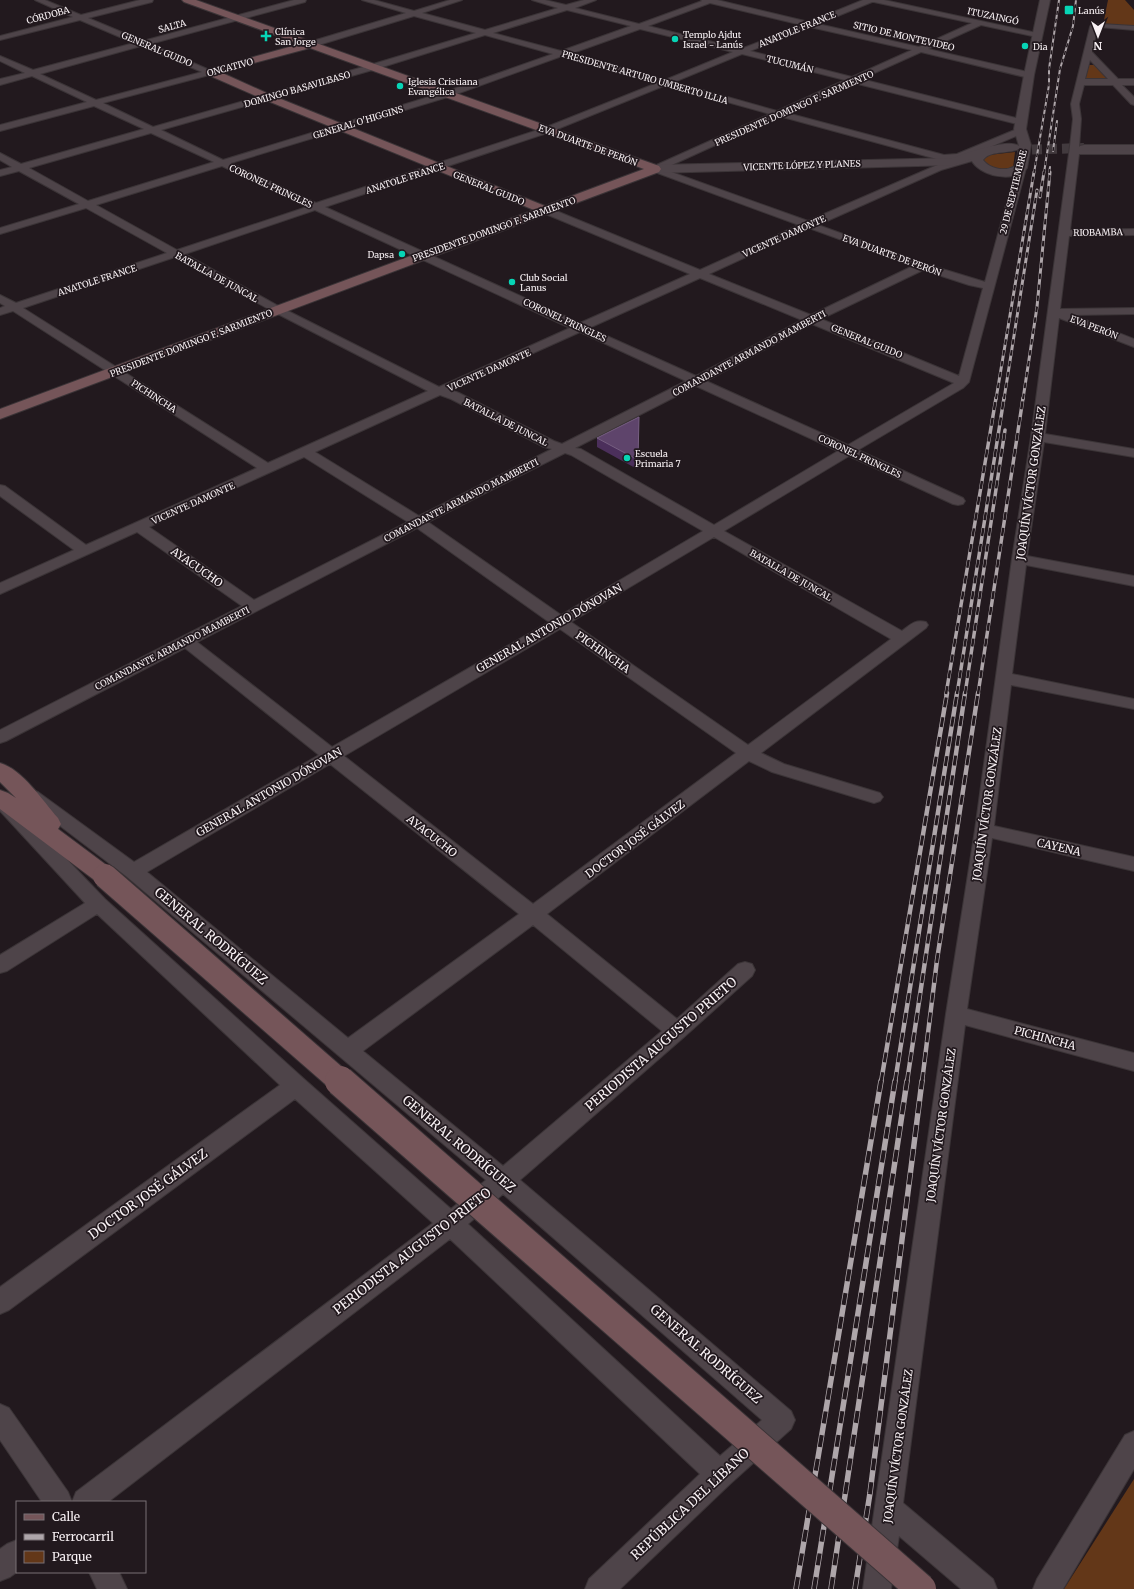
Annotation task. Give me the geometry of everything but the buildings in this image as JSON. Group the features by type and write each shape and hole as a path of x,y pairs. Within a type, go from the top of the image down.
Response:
{"main road":[{"name":"EVA DUARTE DE PERÓN","path":"187,0 236,19 655,169"},
{"name":"ONCATIVO","path":"210,72 309,45"},
{"name":"GENERAL GUIDO","path":"210,72 267,97 545,210"},
{"name":"PRESIDENTE DOMINGO F. SARMIENTO","path":"0,414 655,169"},
{"path":"4,788 77,855 866,1540 920,1589"},
{"path":"866,1540 908,1589"},
{"path":"866,1540 933,1589"}],"street":[{"name":"GENERAL GUIDO","path":"39,0 210,72"},
{"name":"CÓRDOBA","path":"0,38 148,0"},
{"name":"SALTA","path":"0,82 302,0"},
{"name":"PRESIDENTE ARTURO UMBERTO ILLIA","path":"366,0 780,114 924,157"},
{"name":"ONCATIVO","path":"309,45 458,0"},
{"name":"TUCUMÁN","path":"536,0 855,81 1021,126"},
{"name":"DOMINGO BASAVILBASO","path":"0,173 373,67 592,0"},
{"name":"SITIO DE MONTEVIDEO","path":"709,0 921,51 1029,75"},
{"name":"GENERAL O'HIGGINS","path":"0,231 448,94 563,54 709,0"},
{"name":"ANATOLE FRANCE","path":"0,312 547,130 870,0"},
{"name":"ITUZAINGÓ","path":"874,0 1037,35"},
{"name":"29 DE SEPTIEMBRE","path":"963,382 1021,168 1024,145 1021,126 1029,75 1045,0"},
{"name":"PRESIDENTE DOMINGO F. SARMIENTO","path":"655,169 855,81 979,23"},
{"path":"1134,28 1094,27 1080,82 1134,82"},
{"path":"1088,53 1134,102"},
{"name":"CORONEL PRINGLES","path":"0,58 316,207 958,500"},
{"name":"ONCATIVO","path":"0,128 210,72"},
{"name":"JOAQUÍN VÍCTOR GONZÁLEZ","path":"877,1589 956,1014 984,830 1019,559 1038,437 1075,148 1071,112 1075,104 1080,82"},
{"name":"VICENTE DAMONTE","path":"0,589 441,392 700,273 947,163 1021,126"},
{"name":"VICENTE LÓPEZ Y PLANES","path":"655,169 924,157 947,163 984,151 1016,148 994,151 979,156"},
{"path":"1075,148 1134,148"},
{"name":"BATALLA DE JUNCAL","path":"0,156 278,310 431,388 455,396 549,444 576,452 902,638"},
{"path":"979,156 977,157 978,163 987,169 1007,172 1015,171 1021,168"},
{"name":"VICENTE DAMONTE","path":"947,163 979,156"},
{"path":"947,163 1002,175 1010,179 1016,186"},
{"name":"EVA DUARTE DE PERÓN","path":"655,169 973,284 989,286"},
{"name":"GENERAL GUIDO","path":"545,210 963,382"},
{"name":"RIOBAMBA","path":"1063,233 1134,232"},
{"name":"COMANDANTE ARMANDO MAMBERTI","path":"0,736 562,448 696,381 813,319 922,266"},
{"name":"PICHINCHA","path":"0,298 267,470"},
{"path":"1054,312 1134,311"},
{"name":"EVA PERÓN","path":"1054,312 1134,343"},
{"name":"GENERAL ANTONIO DÓNOVAN","path":"0,965 112,884 560,622 963,382"},
{"path":"1038,437 1134,453"},
{"name":"PICHINCHA","path":"306,452 418,522 749,754 778,768 874,797"},
{"path":"0,489 85,551"},
{"name":"AYACUCHO","path":"139,527 254,607"},
{"path":"1019,559 1134,581"},
{"name":"DOCTOR JOSÉ GÁLVEZ","path":"348,1050 749,754 920,625"},
{"name":"AYACUCHO","path":"186,642 533,914 677,1031"},
{"path":"1004,678 1134,704"},
{"path":"4,788 112,884 296,1086 451,1224 720,1474"},
{"path":"4,788 112,884"},
{"name":"CAYENA","path":"984,830 1134,864"},
{"name":"GENERAL RODRÍGUEZ","path":"112,884 348,1050 782,1420"},
{"name":"PERIODISTA AUGUSTO PRIETO","path":"87,1501 451,1224 677,1031 745,970"},
{"name":"PICHINCHA","path":"956,1014 1134,1062"},
{"name":"DOCTOR JOSÉ GÁLVEZ","path":"0,1302 296,1086"},
{"path":"0,1417 57,1501"},
{"name":"REPÚBLICA DEL LÍBANO","path":"599,1589 720,1474 782,1420"},
{"path":"1047,1589 1134,1444"},
{"path":"889,1509 983,1589"},
{"path":"0,1567 16,1555"},
{"path":"103,1573 113,1589"}],"green space":[{"path":"1108,0 1125,0 1134,10 1134,27 1103,25"},
{"path":"1087,65 1095,65 1109,81 1084,81"},
{"path":"1015,152 1013,168 998,169 983,164 982,158 988,155"},
{"path":"1134,1479 1134,1589 1064,1589"}],"tunnel":[{"path":"1017,150 1084,148"}],"railway":[{"path":"1034,173 1049,85 1049,69 1059,0"},
{"path":"1044,173 1060,69 1073,26 1076,0"},
{"path":"1053,151 1057,121"},
{"path":"1049,173 1050,167"},
{"path":"996,399 1034,172"},
{"path":"1040,197 1044,172"},
{"path":"1023,399 1037,307 1050,172"},
{"path":"1004,399 1037,190"},
{"path":"946,694 996,398"},
{"path":"957,694 1004,398"},
{"path":"978,694 1023,398"},
{"path":"965,694 1005,430"},
{"path":"881,1082 947,693"},
{"path":"895,1082 957,693"},
{"path":"907,1082 965,693"},
{"path":"922,1082 937,960 978,693"},
{"path":"796,1589 881,1081"},
{"path":"814,1589 895,1081"},
{"path":"831,1589 907,1081"},
{"path":"855,1589 870,1493 922,1081"}],"place":[{"name":"Lanús","path":"1069,10"},
{"name":"Clínica San Jorge","path":"266,36"},
{"name":"Templo Ajdut Israel - Lanús","path":"675,39"},
{"name":"Dia","path":"1025,46"},
{"name":"Iglesia Cristiana Evangélica","path":"400,86"},
{"name":"Dapsa","path":"402,254"},
{"name":"Club Social Lanus","path":"512,282"},
{"name":"Escuela Primaria 7","path":"627,458"}]}
